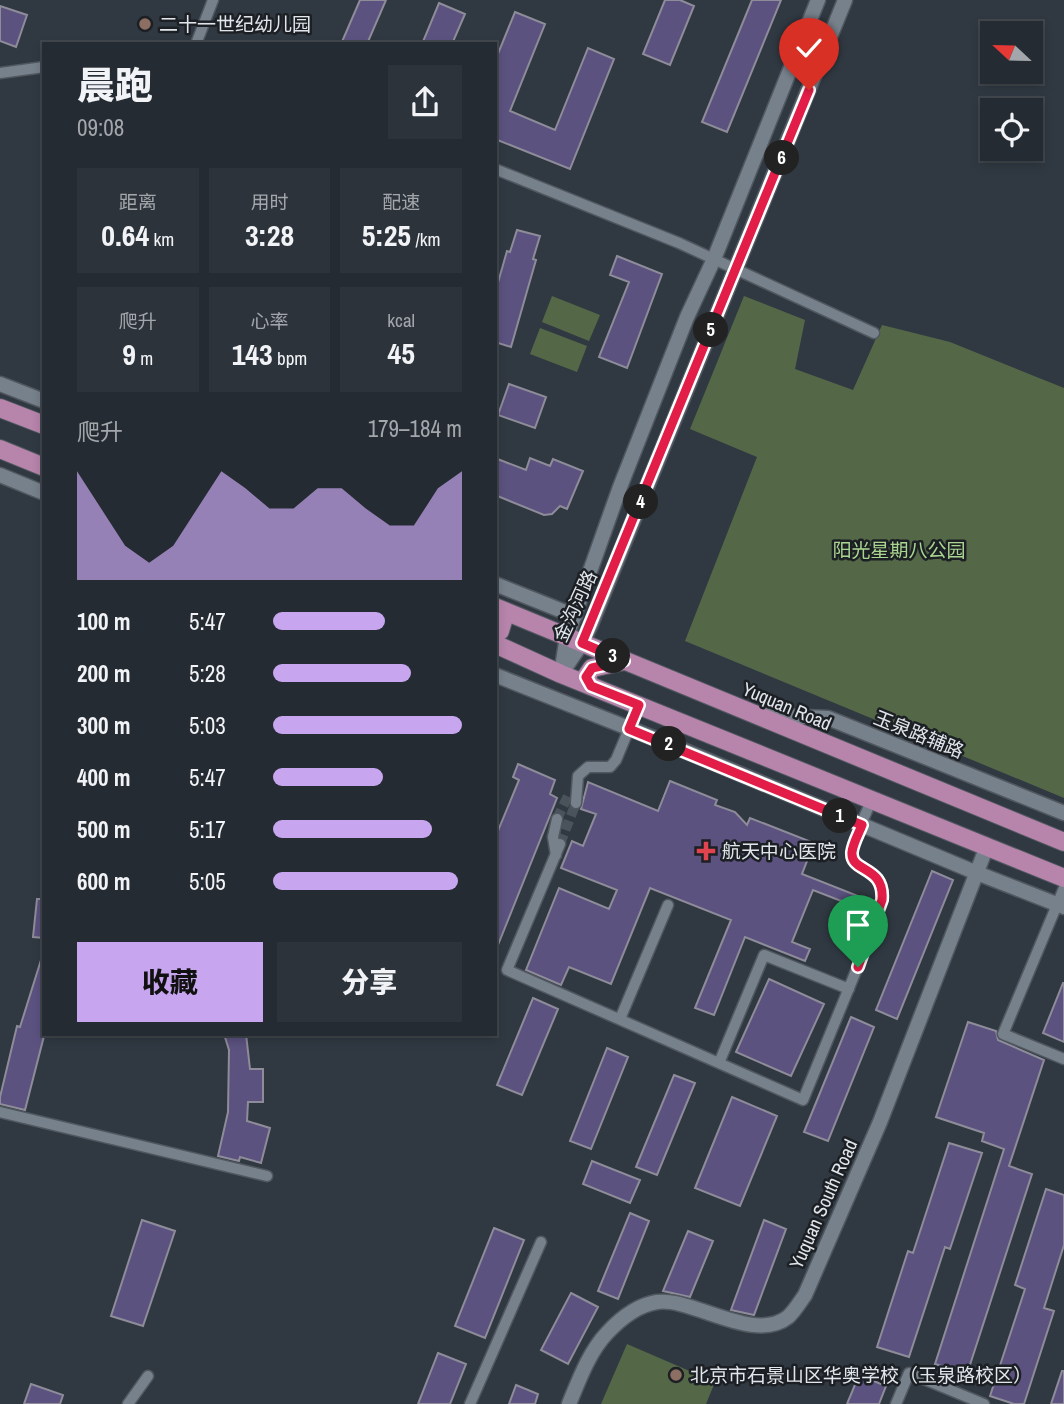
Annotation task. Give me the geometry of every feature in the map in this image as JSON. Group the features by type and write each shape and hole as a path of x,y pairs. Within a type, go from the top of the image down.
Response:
{"main road":[{"path":"0,408 42,424"},
{"path":"0,449 42,466"},
{"name":"Yuquan Road","path":"497,608 1064,842"},
{"path":"497,608 503,621 497,632"},
{"path":"497,646 1064,878"},
{"path":"591,686 586,677 592,668 624,661"}],"street":[{"path":"197,42 213,0"},
{"name":"金沟河路","path":"575,639 575,616 625,475 818,0"},
{"name":"金沟河路","path":"561,674 737,269 845,0"},
{"path":"0,73 42,67"},
{"path":"497,170 714,259 874,333"},
{"path":"0,384 42,400"},
{"path":"0,475 42,492"},
{"path":"497,585 575,616"},
{"path":"497,677 1061,905"},
{"path":"572,799 578,776 588,767 610,767 616,760 639,705"},
{"name":"玉泉路辅路","path":"754,715 787,714 828,718 1064,813"},
{"path":"557,820 553,837 558,849 507,970 803,1100 849,989 883,891 879,878 856,864 852,857 872,799"},
{"name":"Yuquan South Road","path":"569,1404 586,1366 605,1334 627,1314 656,1302 675,1303 742,1323 766,1325 788,1317 805,1295 880,1122 987,846"},
{"path":"1064,888 1061,905 1003,1034 1064,1059"},
{"path":"620,1019 668,905"},
{"path":"719,1063 764,955 849,989"},
{"path":"0,1112 267,1176"},
{"path":"470,1404 541,1242"},
{"path":"896,1404 909,1373 984,1404"},
{"path":"128,1404 148,1376"}],"green space":[{"path":"552,296 600,315 589,341 542,322"},
{"name":"阳光星期八公园","path":"744,296 805,320 795,369 853,390 882,325 950,342 1064,388 1064,798 685,641 757,457 690,429"},
{"path":"540,328 587,346 577,372 530,354"},
{"path":"627,1344 715,1382 706,1404 601,1404"}],"building":[{"path":"360,0 386,0 368,42 342,42"},
{"path":"665,0 680,0 694,6 670,65 643,54"},
{"path":"752,0 781,0 727,132 702,122"},
{"path":"439,3 465,14 453,42 423,42"},
{"path":"0,6 27,15 16,47 0,41"},
{"path":"515,12 545,24 510,111 555,130 588,48 614,59 570,169 497,140 497,56"},
{"path":"517,230 540,236 533,259 536,260 511,347 497,343 497,286 507,251 510,252"},
{"path":"617,256 662,274 627,368 599,357 629,282 610,275"},
{"path":"509,384 546,397 535,428 498,415"},
{"path":"530,458 550,466 553,459 583,471 567,509 560,506 552,514 544,515 497,496 497,459 526,470"},
{"path":"518,764 555,780 550,794 557,798 497,948 497,833 519,780 513,777"},
{"path":"670,781 717,800 715,805 735,812 747,825 750,818 814,843 802,874 858,896 854,906 813,890 792,942 810,949 805,961 745,937 714,1015 695,1008 731,920 650,888 611,984 569,967 561,985 526,970 559,888 609,909 617,890 561,868 572,841 583,846 596,814 581,809 588,782 658,811"},
{"path":"932,871 953,880 897,1019 876,1010"},
{"path":"37,899 42,899 42,938 33,937"},
{"path":"42,960 44,1036 25,1110 0,1104 17,1026 20,1027"},
{"path":"769,979 824,1004 791,1076 736,1052"},
{"path":"1064,983 1064,1042 1043,1033"},
{"path":"533,998 558,1009 522,1095 497,1085"},
{"path":"851,1017 874,1027 828,1141 804,1132"},
{"path":"968,1022 996,1031 998,1040 1044,1060 1009,1166 1032,1174 967,1374 935,1364 1004,1149 982,1141 984,1133 936,1117"},
{"path":"225,1036 246,1036 250,1069 263,1069 263,1102 248,1102 247,1121 270,1128 261,1163 240,1157 239,1161 218,1156 228,1112 229,1050"},
{"path":"607,1048 628,1057 591,1149 570,1141"},
{"path":"674,1075 695,1083 657,1175 636,1167"},
{"path":"732,1097 777,1116 740,1206 695,1188"},
{"path":"949,1143 982,1153 950,1249 945,1247 909,1357 877,1347 908,1251 913,1253"},
{"path":"592,1161 640,1180 630,1203 583,1184"},
{"path":"1046,1189 1064,1195 1064,1245 1044,1308 1054,1311 1024,1404 1014,1404 990,1396 1025,1289 1015,1285"},
{"path":"630,1213 649,1221 618,1299 598,1291"},
{"path":"142,1220 175,1231 143,1326 111,1316"},
{"path":"764,1220 786,1229 754,1315 731,1310"},
{"path":"494,1228 524,1240 485,1338 455,1326"},
{"path":"688,1231 713,1241 690,1297 663,1291"},
{"path":"571,1293 598,1307 568,1364 541,1350"},
{"path":"438,1353 466,1364 450,1404 418,1404"},
{"path":"1062,1371 1064,1404 1051,1404"},
{"path":"859,1375 886,1386 879,1404 847,1404"},
{"path":"31,1384 63,1395 60,1404 24,1404"},
{"path":"516,1385 538,1394 535,1404 509,1404"}],"tunnel":[{"path":"557,819 568,796"},
{"path":"560,844 576,803"}],"place":[{"name":"二十一世纪幼儿园","path":"145,24"},
{"name":"航天中心医院","path":"706,851"},
{"name":"北京市石景山区华奥学校（玉泉路校区）","path":"676,1375"}],"route":[{"path":"809,90 582,643 624,661 592,668 586,677 591,686 639,705 629,729 862,825 852,857 856,864 879,878 883,891 858,967"}]}
